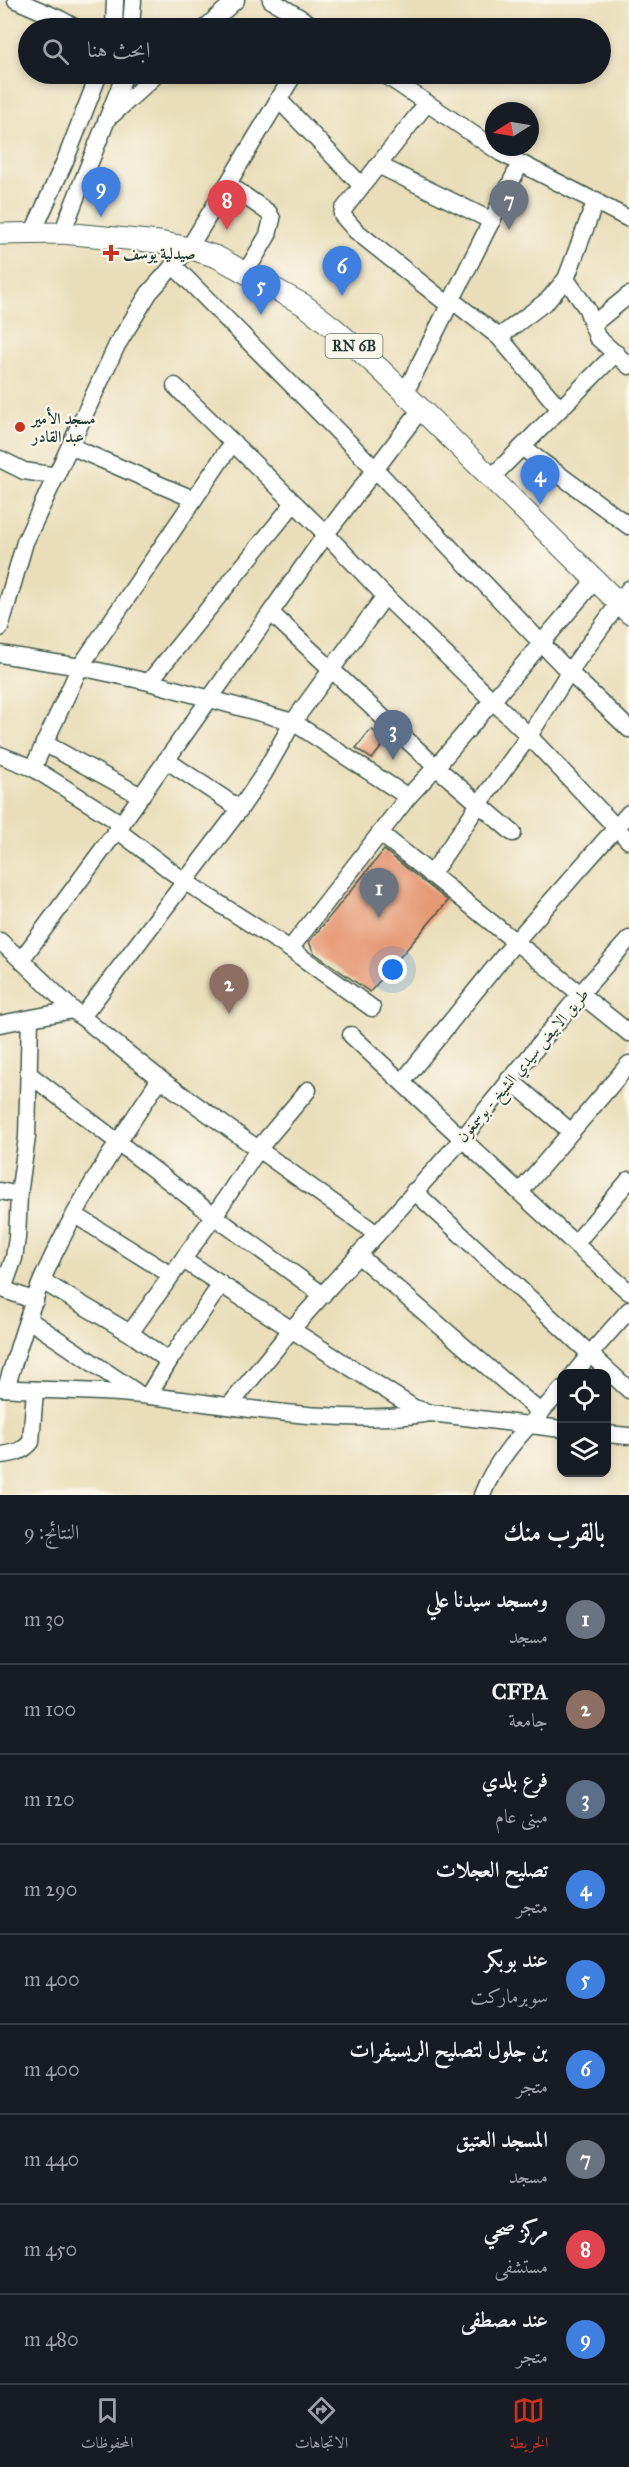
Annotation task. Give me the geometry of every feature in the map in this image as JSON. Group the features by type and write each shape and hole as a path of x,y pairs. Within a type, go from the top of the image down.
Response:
{"main road":[{"name":"RN 6B","path":"0,234 62,233 159,242 189,248 217,257 304,305 360,350 596,579 626,602"}],"street":[{"path":"16,0 58,18"},
{"path":"114,18 115,0"},
{"path":"132,18 133,0"},
{"path":"217,18 236,0"},
{"path":"271,0 301,18"},
{"path":"33,232 65,161 95,84"},
{"path":"62,233 121,84"},
{"path":"109,118 146,84"},
{"path":"0,628 25,542 117,345 150,293 189,248 288,84"},
{"path":"399,84 520,164 596,200 629,219"},
{"path":"278,99 362,186"},
{"path":"427,103 343,210 345,220 499,337 560,409"},
{"path":"65,161 87,171"},
{"path":"405,393 520,164"},
{"path":"378,165 492,221"},
{"path":"228,184 269,213 272,219 268,235 246,273"},
{"path":"499,337 548,300 566,279 596,200"},
{"path":"173,265 375,469 569,672 629,729"},
{"path":"566,279 582,300 597,337 629,366"},
{"path":"592,325 629,295"},
{"path":"491,478 616,353"},
{"path":"175,386 529,736 629,841"},
{"path":"21,960 120,827 326,534 421,410"},
{"path":"33,768 80,667 233,442"},
{"path":"70,446 193,499"},
{"path":"523,448 629,526"},
{"path":"0,459 24,471 57,476"},
{"path":"149,682 294,503"},
{"path":"291,949 408,797 596,579"},
{"path":"0,1024 77,1013 240,809 263,775 293,722 385,596"},
{"path":"431,874 478,804 529,736 569,672 626,602"},
{"path":"271,613 436,767 513,834"},
{"path":"0,654 80,667 149,682 293,722 408,797"},
{"path":"44,743 141,796"},
{"path":"0,754 33,768 120,827 184,881 291,949 372,1008"},
{"path":"166,760 240,809"},
{"path":"403,1081 515,942 629,813"},
{"path":"380,833 629,1032"},
{"name":"طريق الابيض سيدي الشيخ - بوسمغون","path":"230,1405 291,1330 463,1138 509,1079 629,939"},
{"path":"0,941 77,1013 160,1079 377,1234"},
{"path":"30,1019 26,1148 19,1195 16,1250 1,1288 35,1301"},
{"path":"351,1035 629,1292"},
{"path":"520,1192 629,1064"},
{"path":"29,1074 214,1216 323,1295"},
{"path":"160,1079 117,1142 75,1215 42,1281 3,1388 95,1390 377,1418 431,1413 557,1429"},
{"path":"509,1079 570,1131"},
{"path":"130,1333 214,1216 259,1148 308,1090"},
{"path":"575,1244 629,1180"},
{"path":"0,1191 19,1195"},
{"path":"414,1191 629,1390"},
{"path":"75,1215 171,1275"},
{"path":"357,1255 542,1413"},
{"path":"183,1260 401,1401 431,1413"},
{"path":"42,1281 130,1333 169,1361"},
{"path":"143,1395 221,1284"},
{"path":"578,1369 629,1310"},
{"path":"29,1320 143,1395"},
{"path":"0,1455 17,1453 31,1442 35,1390"},
{"path":"482,1495 487,1482 504,1455 557,1394"},
{"path":"611,1434 629,1436"}],"building":[{"path":"371,729 386,741 372,759 356,748"},
{"path":"384,850 448,901 370,992 314,953 309,942"}],"place":[{"name":"عند مصطفى","path":"101,217"},
{"name":"مركز صحي","path":"227,230"},
{"name":"المسجد العتيق","path":"509,230"},
{"name":"صيدلية يوسف","path":"111,253"},
{"name":"بن جلول لتصليح الريسيفرات","path":"342,296"},
{"name":"عند بوبكر","path":"261,315"},
{"name":"مسجد الأمير عبد القادر","path":"20,427"},
{"name":"تصليح العجلات","path":"540,505"},
{"name":"فرع بلدي","path":"393,760"},
{"name":"ومسجد سيدنا علي","path":"379,918"},
{"name":"CFPA","path":"229,1014"}]}
